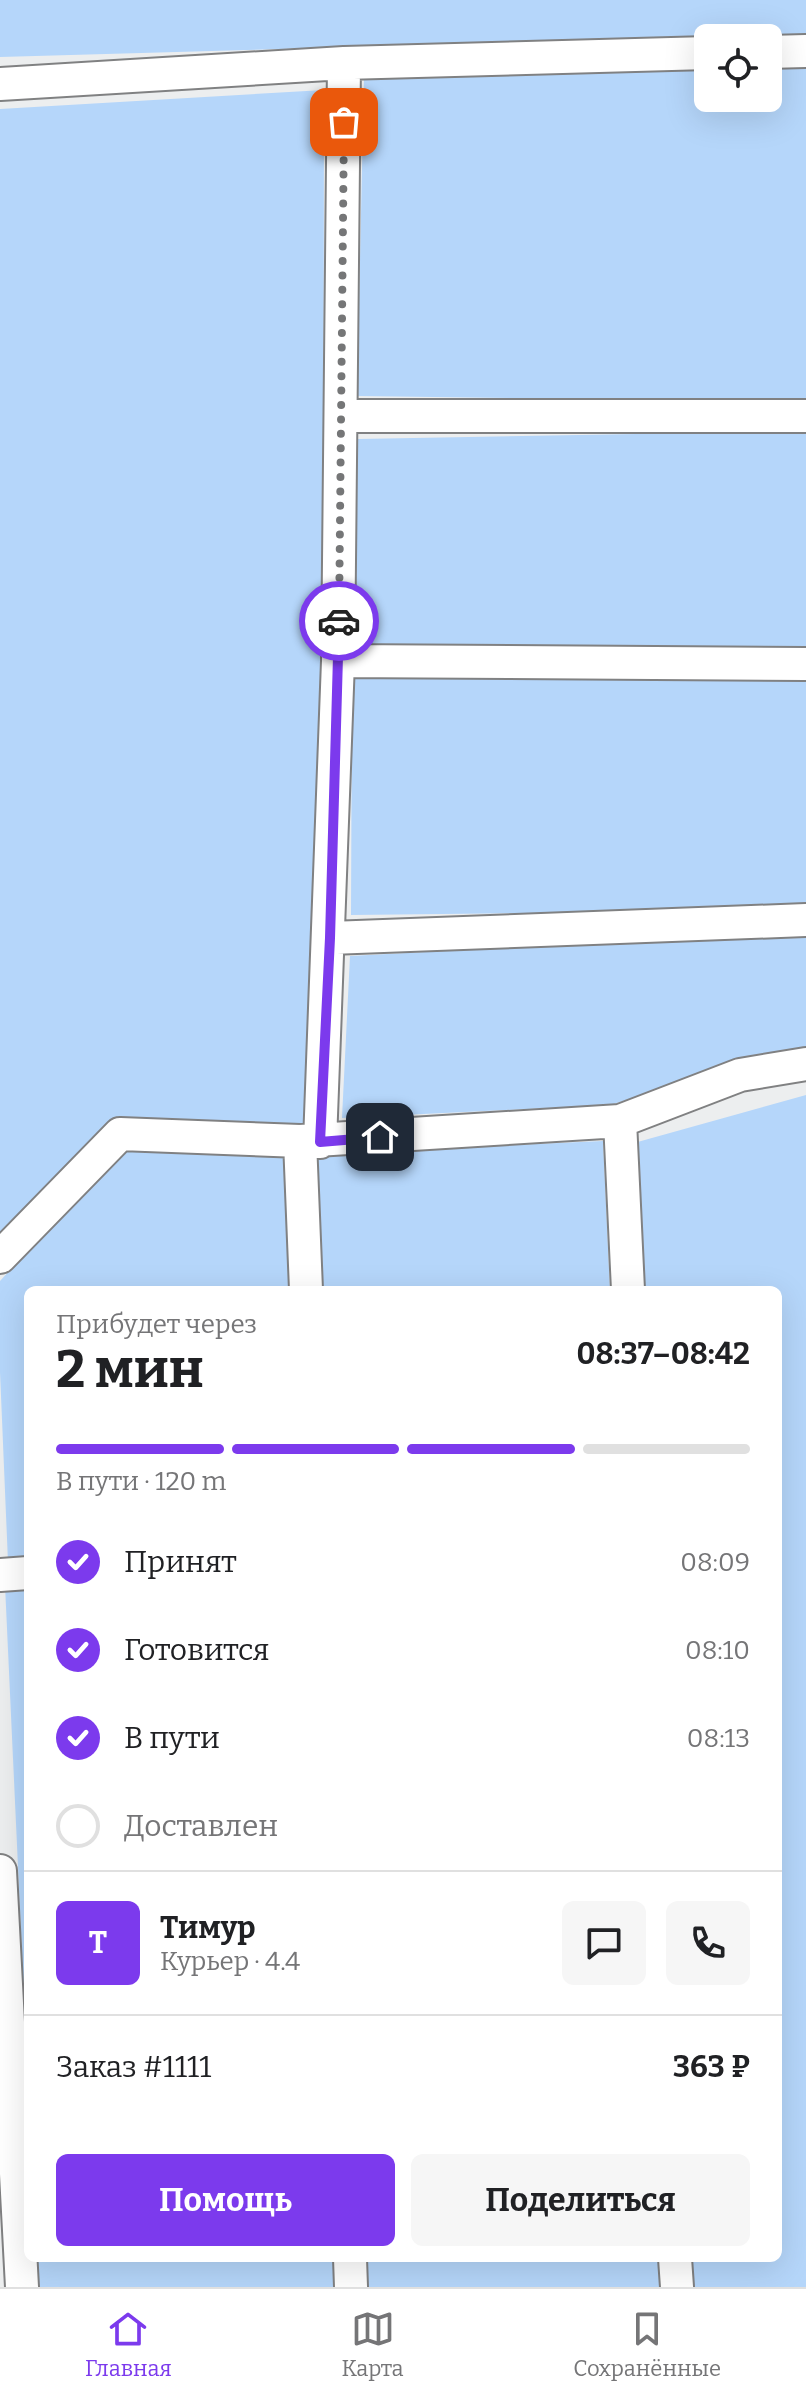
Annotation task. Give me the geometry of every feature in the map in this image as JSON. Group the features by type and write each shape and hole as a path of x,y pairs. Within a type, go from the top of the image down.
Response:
{"lane":[{"path":"782,52 806,51"},
{"path":"0,84 344,63 694,53"},
{"path":"306,1286 310,1142 330,938 342,416 344,63"},
{"path":"342,416 806,416"},
{"path":"338,661 806,664"},
{"path":"330,938 806,920"},
{"path":"0,1257 120,1134 310,1142 620,1121 740,1075 806,1064"},
{"path":"620,1121 628,1286"},
{"path":"0,1575 24,1573"},
{"path":"0,1871 22,2287"},
{"path":"350,2262 351,2287"},
{"path":"675,2262 677,2287"}],"shaded area":[{"path":"0,0 806,0 806,34 782,35 782,24 694,24 694,37 0,57"},
{"path":"806,66 806,402 357,396 364,78 694,68 694,112 782,112 782,67"},
{"path":"324,90 323,830 305,1127 112,1125 0,1234 0,109"},
{"path":"806,431 806,649 351,645 358,439"},
{"path":"352,678 806,679 806,910 351,915"},
{"path":"806,938 806,1054 720,1071 610,1105 342,1118 350,956 654,940"},
{"path":"806,1095 806,2287 693,2287 692,2262 782,2262 782,1286 642,1286 634,1143"},
{"path":"603,1141 610,1286 321,1286 314,1154"},
{"path":"123,1147 283,1150 290,1286 24,1286 24,1561 8,1562 0,1372 0,1281"},
{"path":"24,1584 24,1997 5,1585"},
{"path":"36,2262 337,2262 338,2287 37,2287"},
{"path":"367,2262 661,2262 663,2287 368,2287"}],"way so far":[{"path":"339,621 344,122"}],"route":[{"path":"339,621 330,938 320,1142 380,1137"}]}
